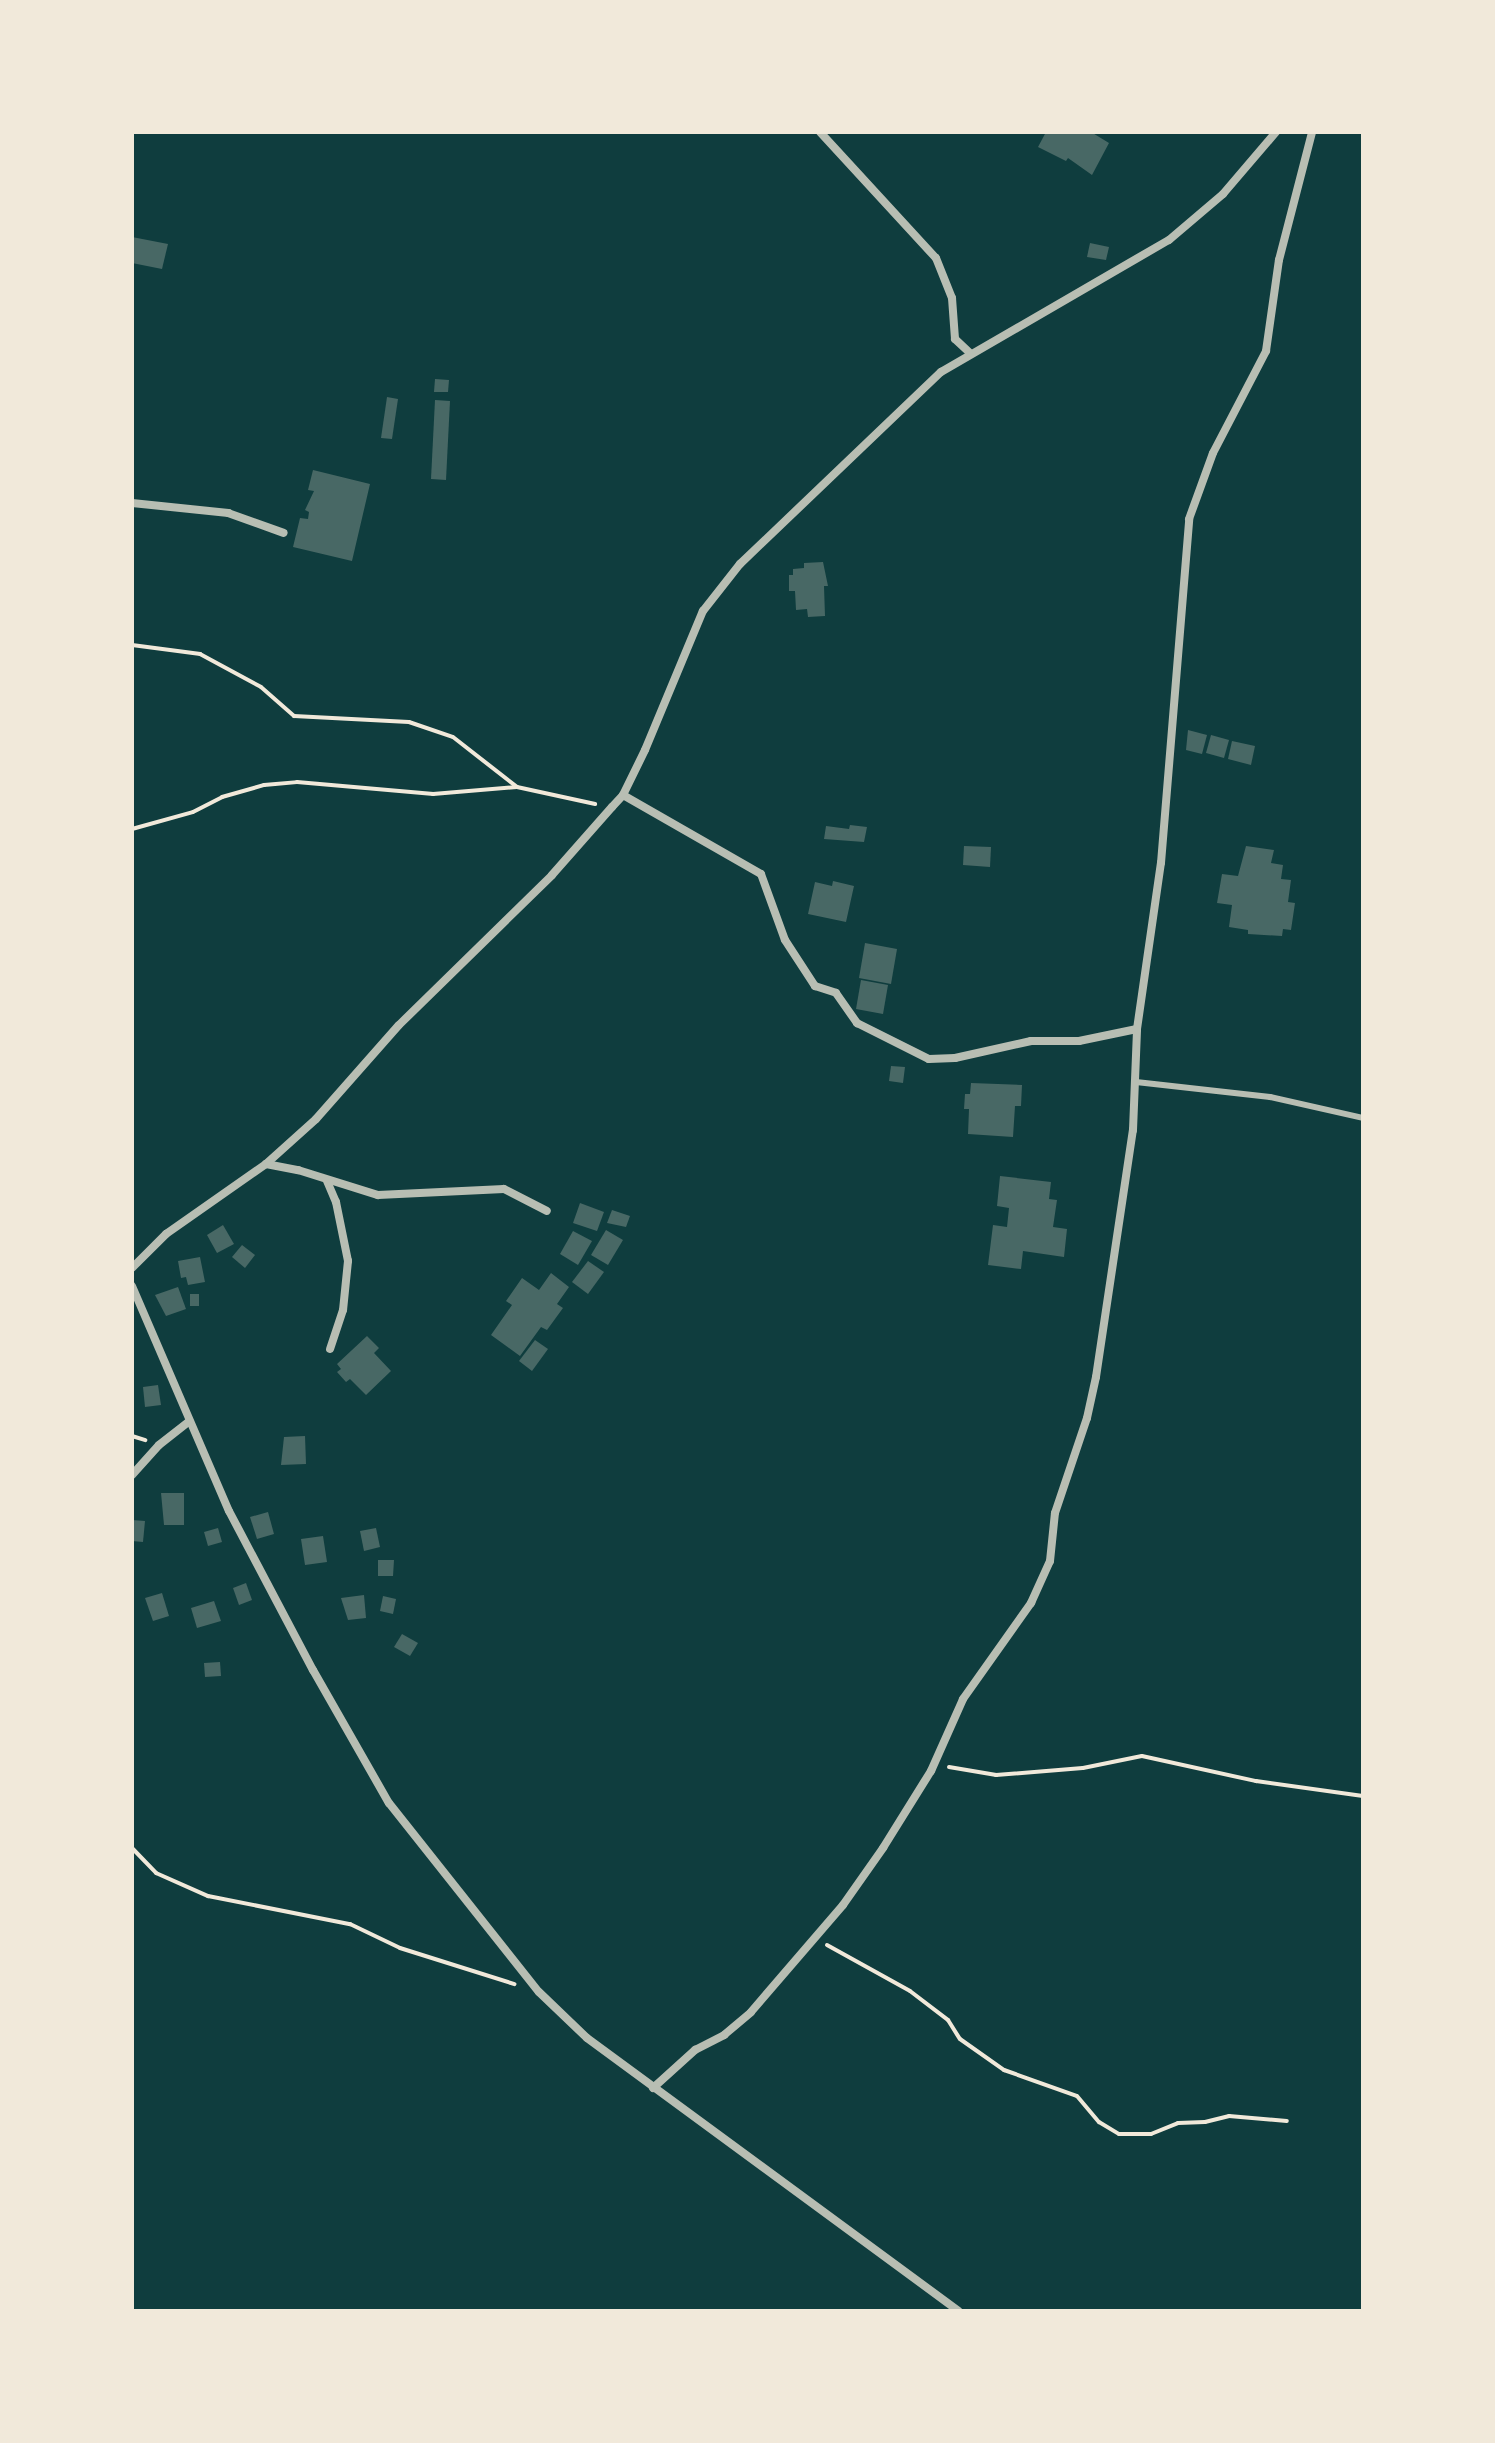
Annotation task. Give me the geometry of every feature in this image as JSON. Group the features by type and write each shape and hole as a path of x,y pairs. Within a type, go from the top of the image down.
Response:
{"street":[{"path":"820,132 936,258 952,298 955,339 970,353"},
{"path":"132,1268 166,1234 266,1164 316,1119 399,1025 552,875 623,795 645,750 689,638 718,589 910,398 970,353 1169,240 1223,194 1276,132"},
{"path":"653,2088 695,2050 724,2035 751,2012 815,1937 883,1848 931,1771 963,1699 1031,1603 1050,1561 1055,1513 1087,1418 1102,1348 1133,1130 1137,1029 1161,863 1189,519 1213,453 1266,351 1279,260 1312,132"},
{"path":"132,503 228,513 284,533"},
{"path":"623,795 761,874 785,940 815,986 836,993 857,1023 929,1059 955,1058 1031,1041 1079,1041 1137,1029"},
{"path":"266,1164 298,1170 378,1195 504,1189 547,1211"},
{"path":"327,1181 336,1202 348,1261 343,1310 330,1349"},
{"path":"132,1286 188,1422 229,1511 313,1670 389,1803 539,1992 587,2038 958,2311"},
{"path":"132,1475 159,1445 188,1422"}],"lane":[{"path":"1136,1082 1270,1097 1363,1118"}],"path":[{"path":"132,645 200,654 261,687 294,716 409,722 453,737 517,787"},
{"path":"132,829 193,812 222,797 264,785 297,782 433,794 517,787 612,807"},
{"path":"931,1771 953,1766 996,1775 1083,1768 1142,1756 1256,1781 1363,1796"},
{"path":"132,1848 156,1873 208,1896 350,1924 400,1948 539,1992"},
{"path":"815,1937 910,1991 948,2020 960,2039 1004,2070 1077,2096 1099,2122 1119,2134 1151,2134 1178,2123 1205,2122 1229,2116 1287,2121"}],"building":[{"path":"1046,132 1091,132 1109,143 1092,175 1068,158 1066,161 1038,147"},
{"path":"132,237 168,244 162,269 132,263"},
{"path":"1090,243 1109,247 1106,260 1087,257"},
{"path":"435,379 449,380 448,392 434,392"},
{"path":"387,397 398,399 392,439 381,438"},
{"path":"435,400 450,401 446,480 431,479"},
{"path":"313,470 370,484 352,561 293,547 300,518 308,519 309,512 305,510 314,491 308,490"},
{"path":"823,562 828,586 824,586 825,616 808,617 807,609 796,610 795,591 789,591 789,575 793,575 793,569 804,568 804,563"},
{"path":"1188,730 1207,735 1202,754 1186,750"},
{"path":"1211,735 1229,740 1224,758 1206,753"},
{"path":"1232,741 1255,746 1251,765 1228,759"},
{"path":"850,825 867,827 864,842 824,839 826,826 849,829"},
{"path":"964,846 991,847 990,867 963,865"},
{"path":"1246,846 1274,850 1271,863 1283,865 1281,879 1291,880 1288,902 1295,903 1291,930 1283,929 1282,936 1248,934 1248,930 1229,927 1232,905 1217,903 1222,874 1238,876"},
{"path":"833,881 854,886 846,922 808,914 815,882 832,886"},
{"path":"865,943 897,949 891,984 859,978"},
{"path":"861,980 888,985 883,1014 856,1009"},
{"path":"891,1066 905,1067 903,1083 889,1081"},
{"path":"971,1083 1022,1085 1021,1106 1015,1106 1013,1137 968,1134 969,1109 964,1109 965,1094 970,1094"},
{"path":"1000,1176 1051,1182 1049,1199 1057,1200 1053,1227 1067,1229 1064,1257 1023,1251 1021,1269 988,1265 993,1225 1007,1227 1009,1208 997,1206"},
{"path":"580,1203 604,1212 597,1231 573,1223"},
{"path":"612,1210 630,1216 626,1227 607,1223"},
{"path":"223,1225 234,1244 217,1253 207,1235"},
{"path":"606,1230 623,1240 608,1265 591,1255"},
{"path":"573,1231 592,1241 578,1265 560,1254"},
{"path":"242,1245 255,1255 245,1268 232,1257"},
{"path":"200,1257 205,1282 188,1285 186,1277 181,1278 178,1261"},
{"path":"588,1261 604,1272 588,1294 572,1282"},
{"path":"551,1273 569,1287 557,1304 563,1308 547,1330 541,1327 520,1356 491,1335 512,1305 506,1301 522,1278 539,1290"},
{"path":"178,1287 186,1309 166,1316 155,1295"},
{"path":"190,1294 199,1294 199,1306 190,1306"},
{"path":"367,1336 379,1348 374,1353 391,1371 366,1395 350,1379 346,1382 337,1372 341,1369 337,1364"},
{"path":"535,1340 548,1349 532,1371 519,1361"},
{"path":"158,1385 161,1405 145,1407 143,1387"},
{"path":"305,1436 306,1464 281,1465 284,1437"},
{"path":"161,1493 184,1493 184,1525 164,1525"},
{"path":"268,1512 274,1534 257,1539 250,1517"},
{"path":"132,1520 145,1521 143,1542 132,1541"},
{"path":"218,1528 222,1542 208,1546 204,1532"},
{"path":"376,1528 380,1547 364,1551 360,1531"},
{"path":"323,1536 327,1562 305,1565 301,1539"},
{"path":"378,1560 394,1560 393,1576 378,1576"},
{"path":"246,1583 252,1600 239,1605 233,1588"},
{"path":"162,1593 169,1616 153,1621 145,1598"},
{"path":"364,1595 366,1618 348,1620 341,1598"},
{"path":"383,1596 396,1599 393,1614 380,1611"},
{"path":"214,1601 221,1621 197,1628 191,1608"},
{"path":"402,1634 418,1643 410,1656 394,1647"},
{"path":"220,1662 221,1676 205,1677 204,1663"}]}
